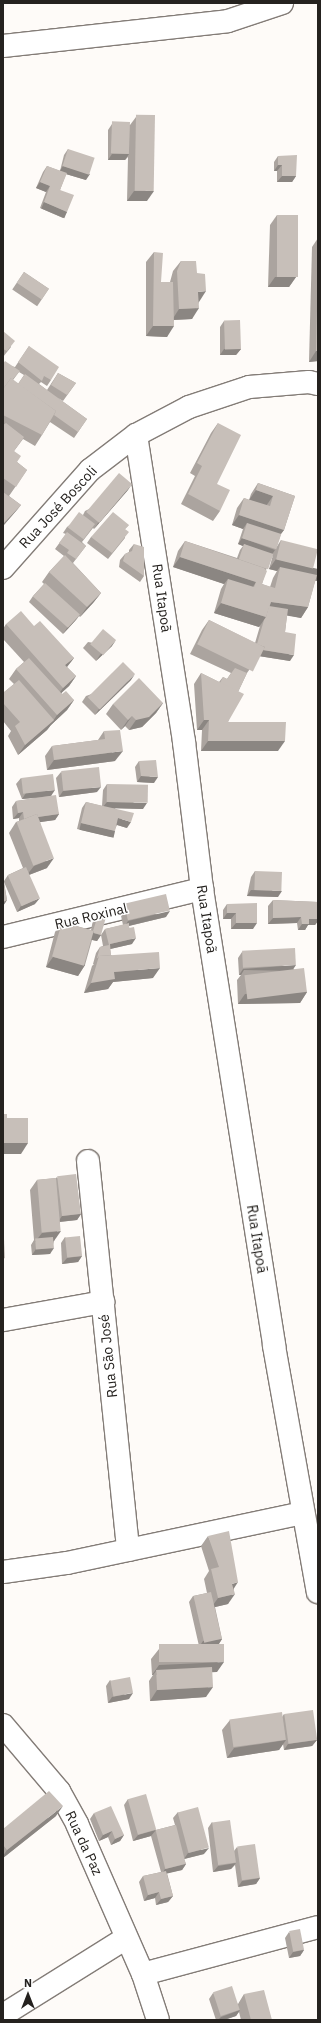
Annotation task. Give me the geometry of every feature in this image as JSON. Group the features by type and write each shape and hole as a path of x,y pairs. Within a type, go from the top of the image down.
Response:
{"street":[{"path":"3,46 282,3"},
{"path":"136,435 189,407 248,386 309,382 318,384"},
{"name":"Rua José Boscoli","path":"3,568 90,470 136,435"},
{"name":"Rua Itapoã","path":"136,435 184,742 202,889 302,1513 318,1592"},
{"name":"Rua Roxinal","path":"3,936 202,889"},
{"name":"Rua São José","path":"88,1161 128,1550"},
{"path":"3,1320 103,1302"},
{"path":"3,1572 128,1550 302,1513"},
{"name":"Rua da Paz","path":"3,1725 59,1790 143,1974 158,2020"},
{"path":"143,1974 318,1927"},
{"path":"3,2015 126,1938"}],"building":[{"path":"136,115 155,115 154,191 135,191"},
{"path":"112,121 130,122 129,154 111,153"},
{"path":"68,149 95,158 89,175 62,166"},
{"path":"297,155 296,176 282,176 282,165 278,165 278,156"},
{"path":"47,166 67,173 60,190 74,195 67,212 44,202 50,186 40,182"},
{"path":"277,215 298,215 298,277 277,277"},
{"path":"154,252 163,253 161,282 173,282 174,326 153,326"},
{"path":"181,261 196,261 197,273 205,274 206,291 198,292 199,308 179,309 177,271"},
{"path":"318,269 318,351 316,351"},
{"path":"24,272 49,289 42,300 17,283"},
{"path":"240,320 241,349 225,350 224,321"},
{"path":"3,331 15,341 7,351 3,349"},
{"path":"29,346 59,367 51,380 44,376 42,381 18,362"},
{"path":"5,361 20,371 12,380 11,378 3,389 3,364"},
{"path":"58,373 76,383 67,395 51,385"},
{"path":"25,374 87,419 78,432 54,415 56,411 18,384"},
{"path":"11,378 56,411 42,435 3,415 3,389"},
{"path":"6,423 24,437 14,451 21,456 17,462 27,470 16,487 3,478 3,425"},
{"path":"218,423 241,435 217,484 230,490 220,511 188,494 202,466 197,463"},
{"path":"119,473 132,484 99,523 86,512"},
{"path":"258,483 295,496 284,530 239,515 244,498 270,506 273,496 256,490"},
{"path":"3,492 21,505 3,524"},
{"path":"79,512 95,524 84,539 68,527"},
{"path":"113,512 129,525 125,529 129,532 112,553 91,537"},
{"path":"247,523 281,534 276,549 242,538"},
{"path":"67,532 86,546 76,559 67,553 69,550 59,543"},
{"path":"281,540 318,549 313,569 276,559"},
{"path":"185,541 264,568 267,571 262,584 275,588 280,567 317,575 308,607 271,602 266,617 221,603 228,579 254,587 256,582 180,557"},
{"path":"134,544 144,547 144,576 123,561 125,554 132,551"},
{"path":"244,544 273,554 268,569 239,559"},
{"path":"65,555 101,593 87,607 49,572"},
{"path":"45,583 80,614 68,628 33,596"},
{"path":"269,606 288,609 285,632 296,634 294,655 263,650 265,647 257,644"},
{"path":"21,611 34,626 40,621 74,658 65,665 76,676 63,688 6,624"},
{"path":"209,620 265,647 253,671 197,644"},
{"path":"103,629 116,640 103,655 90,644"},
{"path":"29,658 62,694 66,691 74,700 57,715 16,669"},
{"path":"123,662 135,674 100,709 88,697"},
{"path":"235,668 247,673 238,692 220,683 223,677 227,679"},
{"path":"201,673 244,694 228,722 286,722 285,741 208,741 209,720 204,720"},
{"path":"139,678 163,703 149,717 136,720 132,716 128,720 113,704"},
{"path":"19,680 54,720 25,745 15,726 20,722 3,703 3,693"},
{"path":"120,730 123,751 54,760 52,746 105,739 104,731"},
{"path":"156,760 158,777 141,776 139,761"},
{"path":"99,767 101,787 63,791 61,771"},
{"path":"53,774 55,790 23,794 21,778"},
{"path":"107,784 148,785 148,803 107,802"},
{"path":"56,795 59,814 38,817 37,814 24,819 23,812 18,813 16,801"},
{"path":"86,802 134,813 131,822 118,818 115,831 81,823"},
{"path":"37,814 54,858 33,866 16,822"},
{"path":"26,867 40,898 22,906 8,875"},
{"path":"255,871 282,872 281,891 254,890"},
{"path":"3,878 7,900 3,902"},
{"path":"166,894 170,911 128,920 124,904"},
{"path":"273,900 318,902 318,919 309,919 309,924 302,924 301,917 273,918"},
{"path":"257,903 257,923 236,923 236,913 227,913 227,904"},
{"path":"98,915 106,917 101,935 94,933 93,931"},
{"path":"62,922 94,931 84,966 52,957"},
{"path":"129,923 129,928 134,927 136,938 110,944 111,955 99,956 97,958 100,947 109,945 105,929"},
{"path":"295,948 296,965 243,968 242,951"},
{"path":"159,952 160,968 114,972 115,979 91,983 99,956"},
{"path":"304,968 307,992 247,999 244,975"},
{"path":"3,1114 7,1114 7,1118 28,1118 28,1143 3,1143"},
{"path":"76,1174 81,1214 62,1216 57,1176"},
{"path":"56,1178 61,1231 42,1232 37,1180"},
{"path":"3,1220 5,1258 3,1259"},
{"path":"80,1236 82,1256 67,1257 65,1238"},
{"path":"53,1237 54,1248 36,1250 35,1239"},
{"path":"229,1531 238,1582 232,1584 235,1594 218,1598 211,1569 219,1567 208,1536"},
{"path":"211,1592 222,1639 204,1643 193,1596"},
{"path":"159,1644 224,1644 224,1662 159,1662"},
{"path":"212,1667 213,1687 157,1690 156,1670"},
{"path":"130,1677 133,1693 113,1697 110,1681"},
{"path":"313,1710 317,1740 288,1744 284,1714"},
{"path":"282,1712 286,1740 233,1747 230,1719"},
{"path":"49,1791 63,1806 7,1850 3,1845 3,1829"},
{"path":"146,1794 156,1830 138,1835 128,1799"},
{"path":"111,1806 124,1835 115,1839 112,1831 103,1835 94,1813"},
{"path":"198,1807 209,1848 189,1853 178,1812"},
{"path":"230,1820 236,1863 218,1865 212,1823"},
{"path":"176,1825 186,1864 165,1869 156,1830"},
{"path":"255,1844 260,1878 242,1880 237,1847"},
{"path":"166,1871 173,1896 161,1899 159,1892 148,1895 143,1876"},
{"path":"300,1929 304,1950 293,1952 289,1931"},
{"path":"232,1986 240,2010 221,2016 213,1992"},
{"path":"264,1990 272,2020 251,2020 244,1994"}]}
